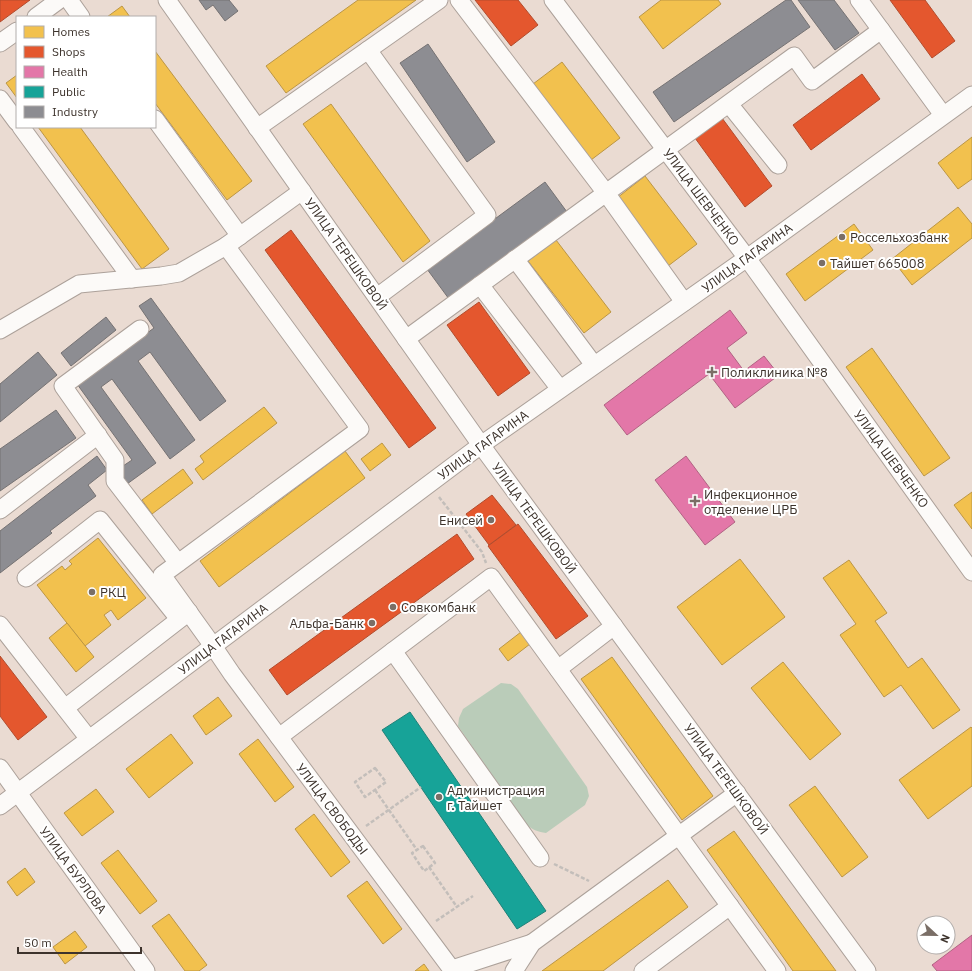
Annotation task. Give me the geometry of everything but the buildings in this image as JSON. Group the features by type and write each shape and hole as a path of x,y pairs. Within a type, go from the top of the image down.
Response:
{"street":[{"path":"37,16 59,0"},
{"path":"69,0 80,16"},
{"name":"УЛИЦА ТЕРЕШКОВОЙ","path":"167,0 481,445 868,971"},
{"path":"257,128 439,0"},
{"path":"459,0 606,193 684,302"},
{"name":"УЛИЦА ШЕВЧЕНКО","path":"553,0 747,258 971,570"},
{"path":"859,0 943,115"},
{"path":"406,339 794,56 812,81 881,30"},
{"path":"0,43 16,32"},
{"path":"368,50 487,215 377,297"},
{"name":"УЛИЦА ГАГАРИНА","path":"0,806 481,445 747,258 972,95"},
{"path":"0,99 16,121"},
{"path":"729,104 778,165"},
{"path":"156,120 240,236"},
{"path":"22,128 132,279"},
{"path":"0,330 79,284 162,276 179,272 226,246 302,191"},
{"path":"184,616 162,575 360,429 226,246"},
{"path":"515,259 594,365"},
{"path":"480,285 560,389"},
{"path":"140,329 63,386 115,460 115,481 178,563"},
{"path":"0,510 98,436"},
{"path":"26,578 100,520 184,616"},
{"path":"279,737 491,577 776,971"},
{"path":"65,708 184,616"},
{"name":"УЛИЦА СВОБОДЫ","path":"184,616 213,646 232,674 452,970"},
{"path":"0,625 89,739"},
{"path":"558,669 614,626"},
{"path":"393,651 540,858"},
{"name":"УЛИЦА БУРЛОВА","path":"0,768 146,971"},
{"path":"452,970 532,943 678,835 737,794"},
{"path":"643,971 730,906"},
{"path":"514,971 532,943"}],"path":[{"path":"429,484 482,552 491,577"},
{"path":"375,768 386,782 375,790 365,796 355,782 375,768"},
{"path":"353,836 421,787"},
{"path":"375,790 417,850"},
{"path":"422,846 435,863 429,867 424,871 412,854 422,846"},
{"path":"540,858 606,889"},
{"path":"429,867 457,907"},
{"path":"423,930 473,896"}],"green space":[{"path":"501,683 511,684 518,689 587,787 589,796 585,805 546,833 540,832 527,825 458,726 459,718 463,709"}],"place":[{"name":"Россельхозбанк","path":"842,237"},
{"name":"Тайшет 665008","path":"822,263"},
{"name":"Поликлиника №8","path":"712,372"},
{"name":"Инфекционное отделение ЦРБ","path":"695,501"},
{"name":"Енисей","path":"491,520"},
{"name":"РКЦ","path":"92,592"},
{"name":"Совкомбанк","path":"393,607"},
{"name":"Альфа-Банк","path":"372,623"},
{"name":"Администрация г. Тайшет","path":"439,797"}]}
